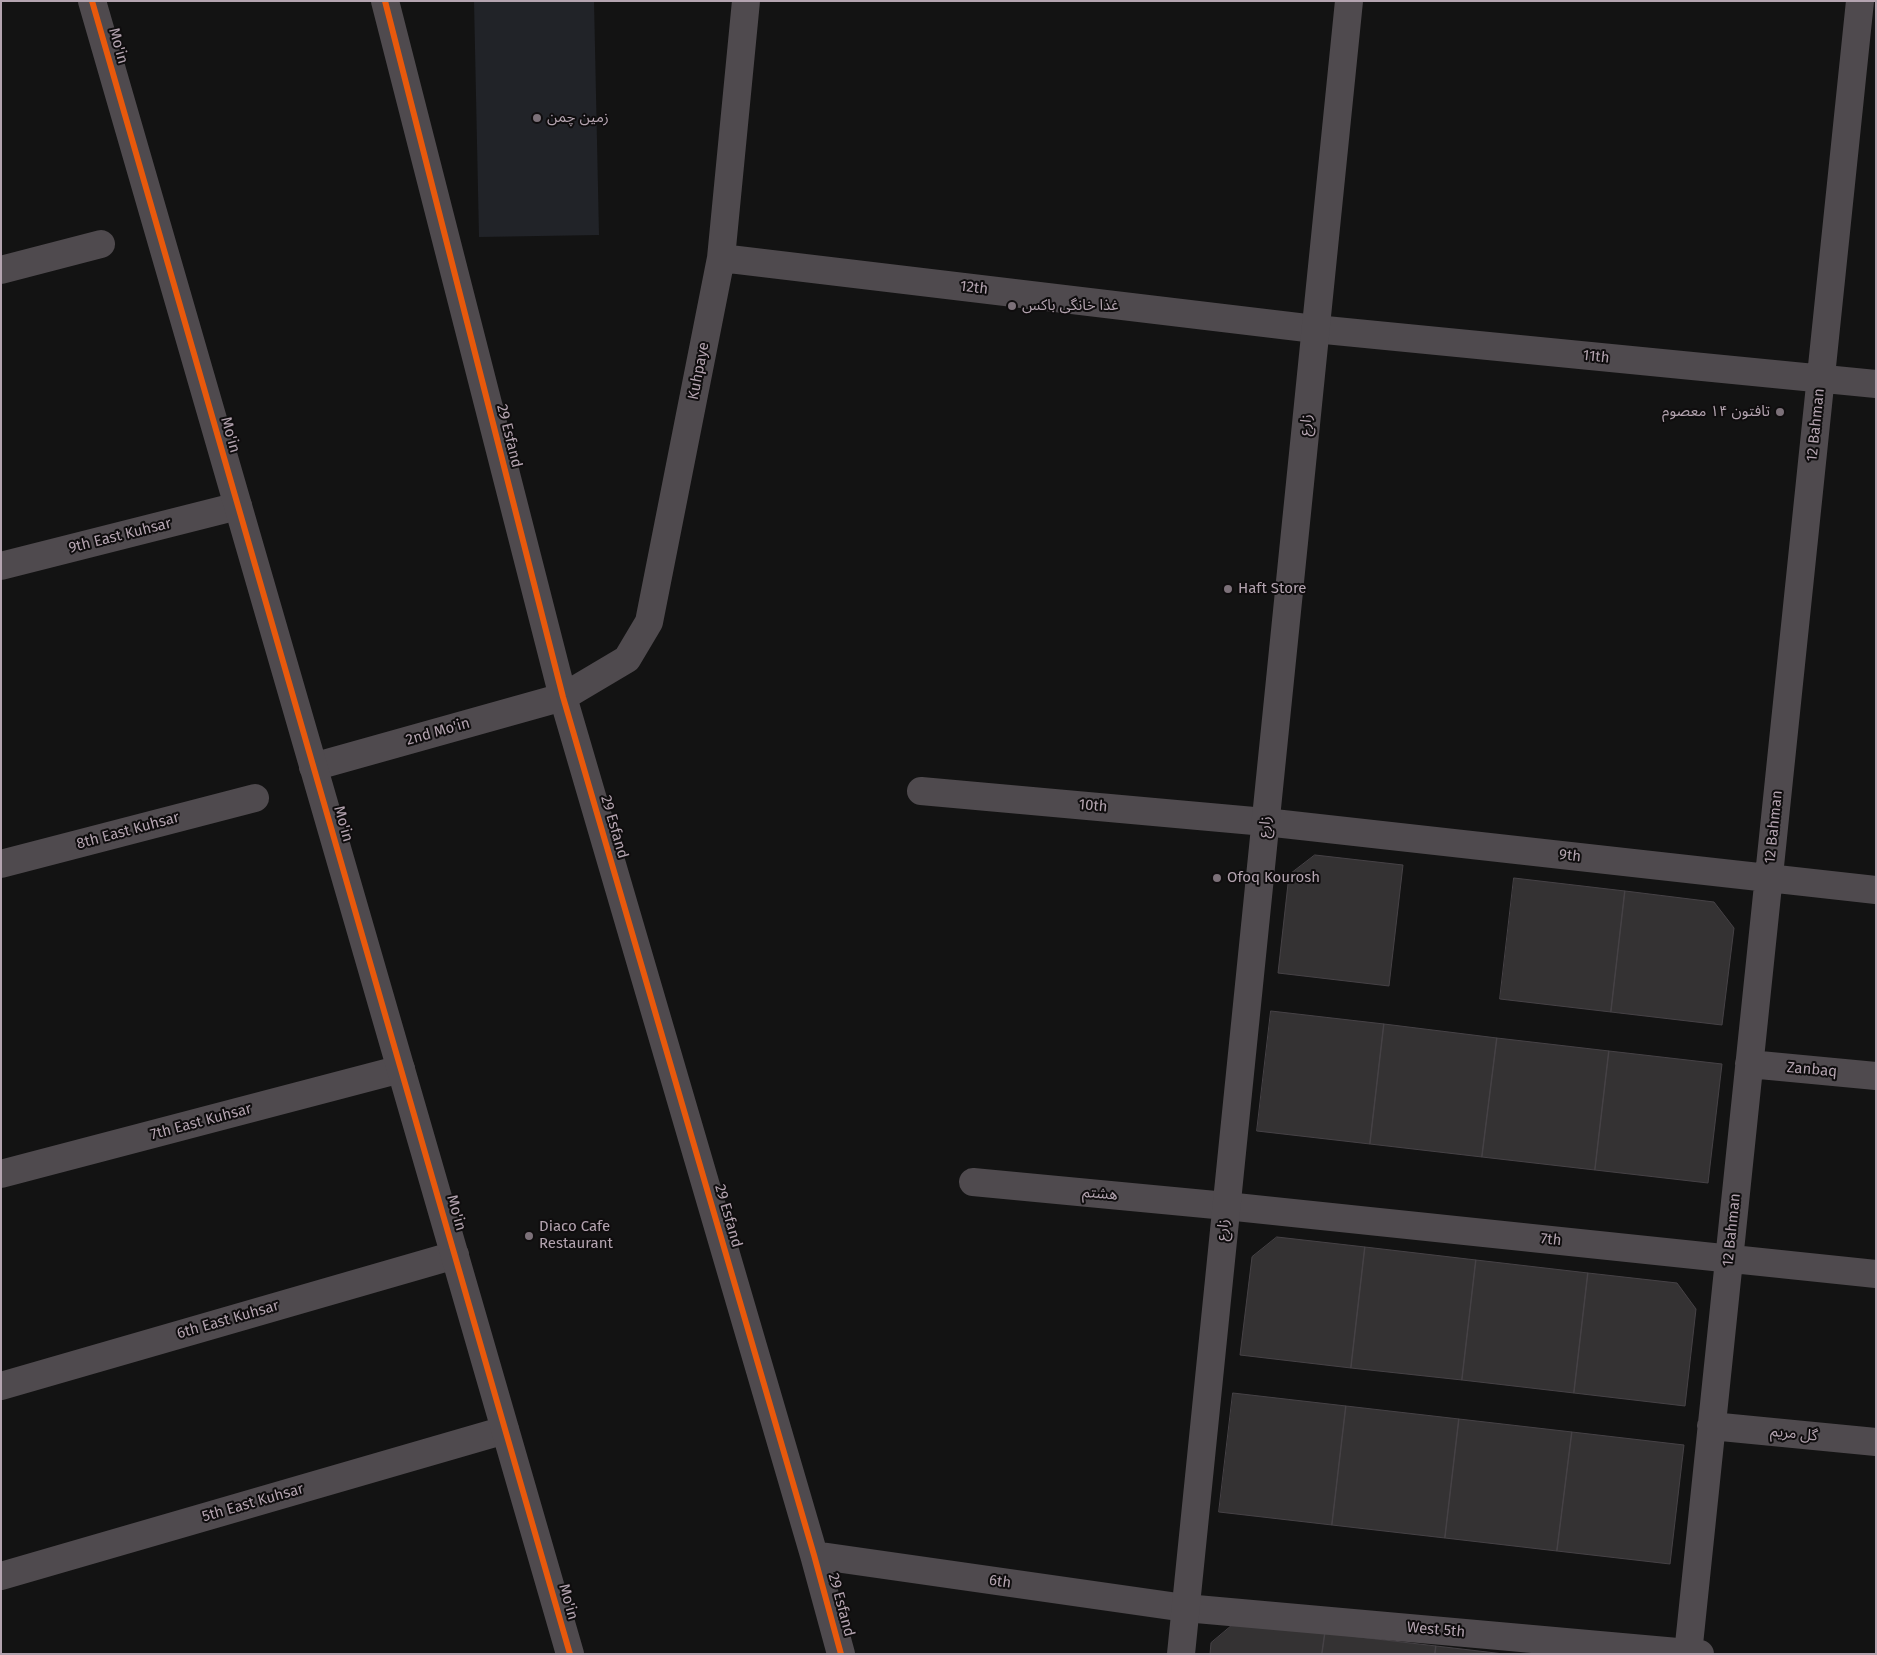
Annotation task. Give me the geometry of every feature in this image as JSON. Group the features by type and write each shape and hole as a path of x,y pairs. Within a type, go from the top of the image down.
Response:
{"street":[{"name":"Mo'in","path":"92,1 570,1654"},
{"name":"29 Esfand","path":"385,1 563,697 814,1555 841,1654"},
{"name":"Kuhpaye","path":"563,697 627,659 649,622 721,258 746,1"},
{"name":"زارع","path":"1180,1654 1349,1"},
{"name":"12 Bahman","path":"1692,1653 1711,1426 1860,1"},
{"path":"1,270 101,244"},
{"name":"12th","path":"721,258 1316,330"},
{"name":"11th","path":"1316,330 1876,384"},
{"name":"9th East Kuhsar","path":"1,566 238,506"},
{"name":"2nd Mo'in","path":"313,767 563,697"},
{"name":"10th","path":"920,791 1265,822"},
{"name":"8th East Kuhsar","path":"1,864 256,798"},
{"name":"9th","path":"1265,822 1876,890"},
{"name":"Zanbaq","path":"1749,1064 1876,1076"},
{"name":"7th East Kuhsar","path":"1,1174 401,1069"},
{"name":"هشتم","path":"973,1182 1226,1206"},
{"name":"7th","path":"1226,1206 1876,1274"},
{"name":"6th East Kuhsar","path":"1,1386 455,1255"},
{"name":"گل مریم","path":"1711,1426 1876,1442"},
{"name":"5th East Kuhsar","path":"1,1576 506,1430"},
{"name":"6th","path":"814,1555 1185,1608"},
{"name":"West 5th","path":"1185,1608 1692,1653"}],"shaded area":[{"name":"زمین چمن","path":"474,1 594,1 599,235 479,237"}],"building":[{"path":"1315,855 1403,865 1389,986 1278,973 1289,875"},
{"path":"1514,878 1625,891 1611,1012 1500,999"},
{"path":"1625,891 1714,902 1734,928 1722,1025 1611,1012"},
{"path":"1271,1011 1384,1024 1370,1144 1257,1131"},
{"path":"1384,1024 1497,1038 1482,1157 1370,1144"},
{"path":"1497,1038 1609,1051 1595,1170 1482,1157"},
{"path":"1609,1051 1722,1064 1708,1183 1595,1170"},
{"path":"1277,1237 1365,1247 1351,1368 1240,1355 1252,1257"},
{"path":"1365,1247 1476,1260 1462,1380 1351,1368"},
{"path":"1476,1260 1588,1273 1574,1393 1462,1380"},
{"path":"1588,1273 1677,1283 1696,1309 1685,1406 1574,1393"},
{"path":"1233,1393 1346,1406 1332,1525 1219,1512"},
{"path":"1346,1406 1459,1419 1445,1538 1332,1525"},
{"path":"1459,1419 1572,1432 1557,1551 1445,1538"},
{"path":"1572,1432 1684,1445 1670,1564 1557,1551"},
{"path":"1236,1622 1325,1633 1322,1654 1210,1654 1211,1643"},
{"path":"1325,1633 1436,1646 1435,1654 1322,1654"},
{"path":"1436,1646 1504,1654 1435,1654"}],"cycle path":[{"path":"92,1 570,1654"},
{"path":"385,1 563,697 814,1555 841,1654"}],"place":[{"name":"زمین چمن","path":"537,118"},
{"name":"غذا خانگی باکس","path":"1012,306"},
{"name":"تافتون ۱۴ معصوم","path":"1780,412"},
{"name":"Haft Store","path":"1228,589"},
{"name":"Ofoq Kourosh","path":"1217,878"},
{"name":"Diaco Cafe Restaurant","path":"529,1236"}]}
